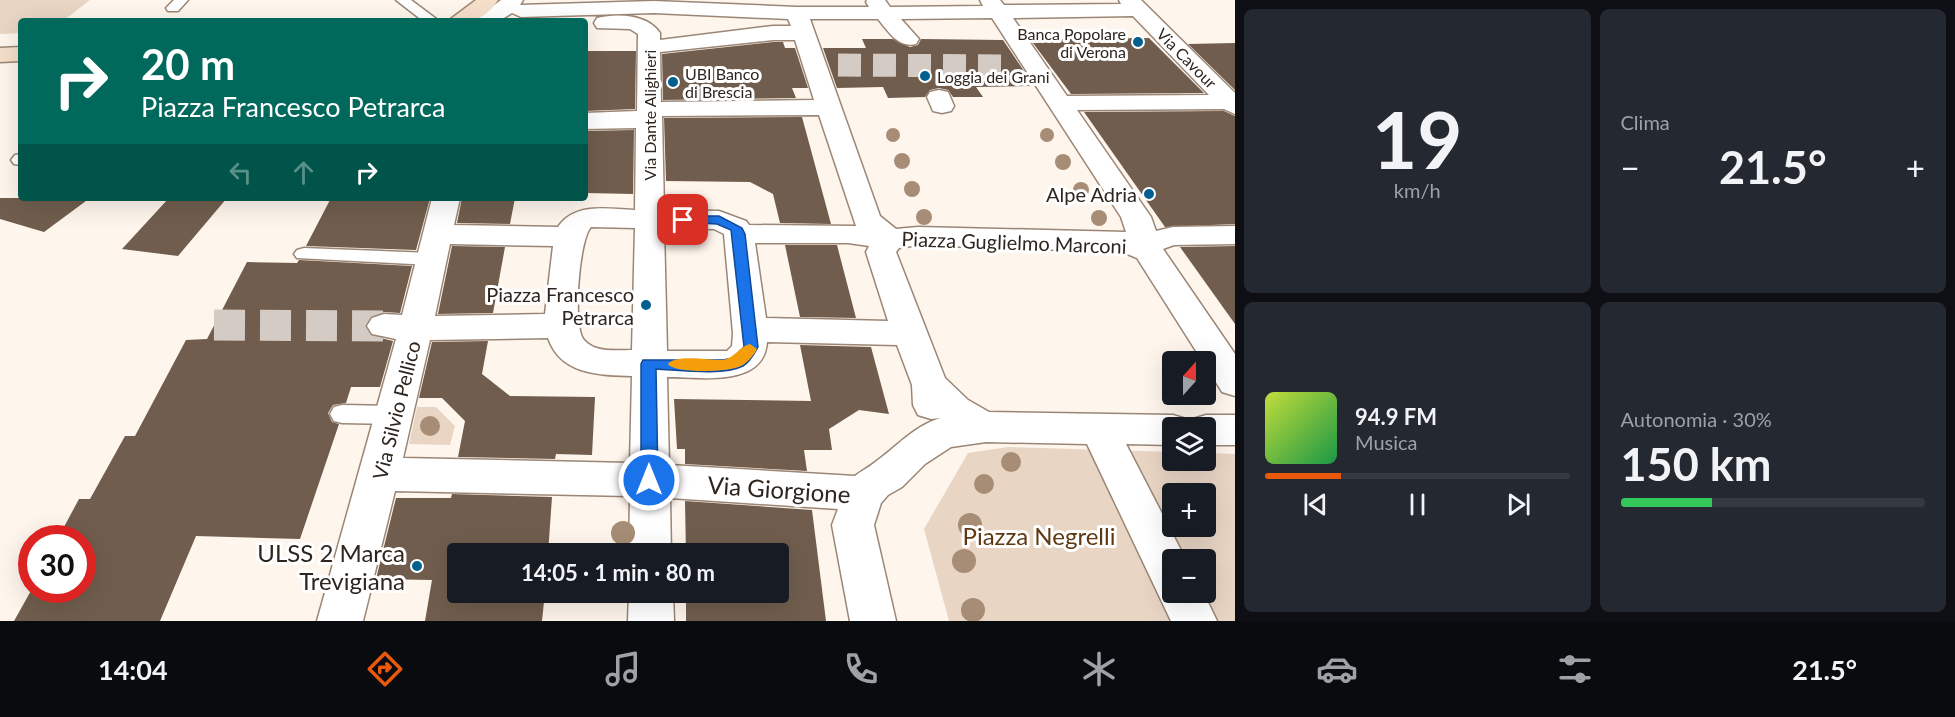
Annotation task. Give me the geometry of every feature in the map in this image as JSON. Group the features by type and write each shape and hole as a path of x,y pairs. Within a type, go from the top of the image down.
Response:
{"main road":[{"path":"465,18 476,12 503,8"},
{"path":"0,55 18,54"}],"street":[{"path":"503,8 745,5 800,23"},
{"path":"663,46 773,33 800,23 880,7 999,13 1134,5"},
{"name":"Via Cavour","path":"1134,5 1234,104"},
{"path":"880,7 908,39"},
{"name":"Piazza Guglielmo Marconi","path":"999,13 1021,66 1059,104 1136,217 1141,230 1138,246"},
{"name":"Via Dante Alighieri","path":"588,23 630,23 643,26 648,33 656,111 650,219"},
{"name":"Piazza Guglielmo Marconi","path":"800,23 821,65 828,107 867,220 890,238 918,236 1112,240 1138,246 1154,258 1223,346 1235,382"},
{"path":"1059,104 1234,104"},
{"path":"588,121 641,120 656,111 828,107"},
{"name":"Via Silvio Pellico","path":"340,621 395,415 400,327 434,247 445,201"},
{"path":"590,218 719,220 736,228 739,234 751,347 738,362 723,365 596,362 578,356 566,343 560,326 570,237 574,224 590,218"},
{"path":"650,219 648,364 650,543"},
{"path":"739,234 838,234 890,238"},
{"path":"1138,246 1173,236 1233,235"},
{"path":"434,247 570,237"},
{"name":"Piazza Guglielmo Marconi","path":"890,238 881,252 930,385 948,406 970,421 986,427"},
{"path":"400,327 560,326"},
{"path":"750,330 909,333"},
{"name":"Piazza Guglielmo Marconi","path":"911,453 921,438 931,413 930,385"},
{"name":"Piazza Guglielmo Marconi","path":"911,453 942,433 986,427 1162,430"},
{"path":"1100,429 1162,556"},
{"path":"1216,430 1235,430"},
{"name":"Via Giorgione","path":"381,474 649,480 863,494 911,453"},
{"path":"863,494 853,525 873,621"},
{"path":"651,603 651,621"},
{"path":"1185,603 1194,621"}],"lane":[{"path":"403,0 428,18"},
{"path":"308,248 434,247"},
{"path":"342,414 395,415"}],"green space":[{"path":"0,0 90,0 67,18 18,18 18,33 0,34"},
{"path":"417,407 436,407 455,426 450,445 409,444"},
{"name":"Piazza Negrelli","path":"1008,447 1162,452 1162,471 1216,471 1216,453 1235,454 1235,621 949,621 924,529 968,453"}],"building":[{"path":"1149,38 1204,93 1071,94 1030,39"},
{"name":"Loggia dei Grani","path":"862,39 893,39 910,47 918,45 921,39 1003,40 1034,86 976,87 983,97 953,97 948,90 939,88 930,90 925,97 888,98 883,87 837,88 823,48 866,48"},
{"path":"783,42 785,48 795,48 808,88 792,88 796,98 663,100 662,54"},
{"path":"1235,43 1235,90 1188,44"},
{"path":"588,51 636,51 635,109 588,111"},
{"path":"1224,111 1235,116 1235,224 1165,227 1084,112"},
{"path":"802,117 831,224 780,223 773,194 750,182 666,181 664,118"},
{"path":"634,130 633,194 588,193 588,131"},
{"path":"0,198 18,198 18,201 86,201 44,232 0,219"},
{"path":"166,201 224,201 178,256 122,249"},
{"path":"329,201 429,201 416,250 306,246"},
{"path":"461,201 514,201 510,224 457,223"},
{"path":"785,245 837,245 856,318 800,317"},
{"path":"452,246 505,247 493,313 438,314"},
{"path":"1235,246 1235,324 1180,247"},
{"path":"299,260 412,266 400,313 384,312 371,316 365,325 372,336 393,341 380,387 351,387 346,403 333,405 328,413 332,422 339,424 300,539 196,536 160,621 14,621 24,603 96,603 96,525 65,525 79,499 90,499 125,436 135,436 186,340 207,339 247,262 297,263"},
{"path":"488,341 482,374 510,396 595,397 592,455 556,454 555,459 458,457 465,421 442,398 419,398 432,342"},
{"path":"800,345 871,347 889,414 859,410 829,429 832,450 804,450 807,471 685,464 685,449 677,449 674,399 811,401"},
{"name":"ULSS 2 Marca Trevigiana","path":"452,494 552,497 549,543 447,543 447,603 544,603 542,621 425,621 432,580 376,579 396,498 451,498"},
{"path":"685,501 812,510 826,621 686,621 686,603 789,603 789,543 686,543"}],"tunnel":[{"path":"838,65 1010,66"},
{"path":"214,325 384,326"}],"slow traffic":[{"path":"676,364 723,365 738,362 750,349"}],"place":[{"name":"Banca Popolare di Verona","path":"1138,42"},
{"name":"Loggia dei Grani","path":"925,76"},
{"name":"UBI Banco di Brescia","path":"673,82"},
{"name":"Alpe Adria","path":"1149,194"},
{"name":"Piazza Francesco Petrarca","path":"646,305"},
{"name":"ULSS 2 Marca Trevigiana","path":"417,566"}],"route":[{"path":"649,480 648,364 723,365 738,362 751,347 739,234 736,228 719,220 683,220"}]}
